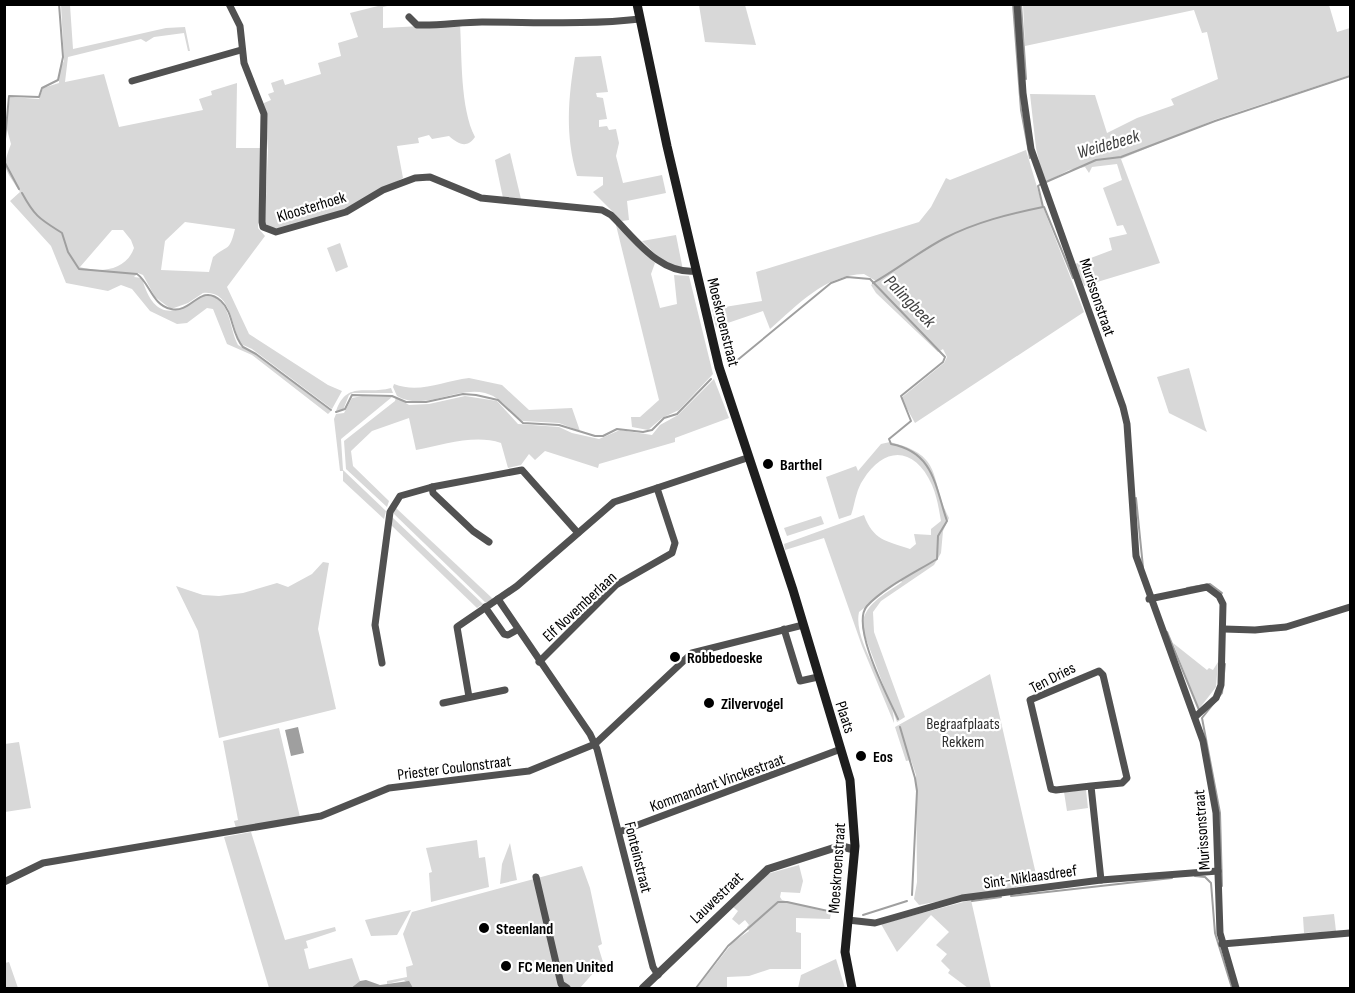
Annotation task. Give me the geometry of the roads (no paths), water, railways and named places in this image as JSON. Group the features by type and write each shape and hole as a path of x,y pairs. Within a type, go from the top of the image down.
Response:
{"main road":[{"name":"Moeskroenstraat","path":"637,4 716,357 803,625"},
{"name":"Plaats","path":"803,625 841,749"},
{"name":"Moeskroenstraat","path":"841,749 853,797 854,847 845,952 852,988"}],"street":[{"name":"Kloosterhoek","path":"229,4 240,26 241,50 264,114 262,222 263,227 268,231 276,232 346,212 397,183 430,177 481,198 530,201 608,212 662,265 678,272 696,271"},
{"name":"Murissonstraat","path":"1017,4 1023,93 1030,149 1123,407 1127,424 1136,556 1149,599 1195,717 1212,786 1218,871 1218,922 1222,944 1236,988"},
{"path":"409,17 417,26 459,22 567,23 640,19"},
{"path":"132,81 241,50"},
{"path":"469,697 457,627 498,599 614,502 747,458"},
{"path":"382,663 375,625 390,512 400,496 432,487 522,470 578,533"},
{"path":"432,487 433,493 473,531 489,542"},
{"name":"Elf Novemberlaan","path":"539,662 616,585 672,553 675,543 657,488"},
{"path":"1149,599 1173,596 1199,588 1213,590 1223,604 1224,629 1219,693 1195,717"},
{"path":"485,607 504,634 508,635 517,630 498,599"},
{"path":"1224,629 1255,630 1286,627 1350,607"},
{"name":"Priester Coulonstraat","path":"4,882 43,863 321,816 389,788 529,771 595,744 692,653 803,625"},
{"path":"784,629 800,681 818,677"},
{"name":"Elf Novemberlaan","path":"517,630 595,744"},
{"name":"Ten Dries","path":"1095,671 1103,675 1127,778 1122,783 1091,786 1051,789 1030,700 1095,671"},
{"path":"443,703 505,690"},
{"name":"Fonteinstraat","path":"595,744 653,967 658,975"},
{"name":"Plaats","path":"823,754 841,749"},
{"name":"Kommandant Vinckestraat","path":"619,832 802,765 823,754"},
{"path":"1091,786 1101,880"},
{"name":"Lauwestraat","path":"643,988 768,869 826,852 849,852 854,847"},
{"name":"Sint-Niklaasdreef","path":"848,920 875,923 962,898 1101,880 1218,871"},
{"path":"536,877 561,984 567,988"},
{"path":"1222,944 1350,933"}],"waterway":[{"name":"Palingbeek","path":"4,150 9,96 39,97 42,88 58,80 63,57 59,4"},
{"path":"1013,4 1021,110 1030,158"},
{"path":"1021,4 1026,79"},
{"name":"Weidebeek","path":"1046,182 1096,160 1121,157 1215,121 1350,76"},
{"name":"Palingbeek","path":"4,161 19,189"},
{"name":"Weidebeek","path":"873,283 957,232 993,219 1043,207 1038,186 1041,184"},
{"path":"22,193 39,217 62,233 68,252 79,269 137,274 155,299 171,309 185,307 201,296 214,296 225,306 231,317 236,336 243,347 256,354 331,410"},
{"path":"1044,207 1073,278"},
{"name":"Palingbeek","path":"729,367 831,283 847,277 870,279 945,357 943,362 901,396 911,421 889,439 891,444 916,454 931,472 947,521 938,536 937,559 874,599 867,606 863,615 863,629 872,661 898,719"},
{"name":"Palingbeek","path":"336,412 345,409 352,395 392,396 406,402 426,402 463,394 476,395 498,400 523,423 559,425 595,436 603,436 617,429 643,432 652,430 664,418 677,414 711,379"},
{"path":"1136,498 1143,567"},
{"path":"1187,588 1210,584 1222,593"},
{"path":"1167,632 1199,710"},
{"path":"1222,886 1220,813 1202,718 1222,693 1225,664"},
{"path":"900,727 917,791 912,895"},
{"path":"1195,876 1205,877 1211,883 1215,933 1232,988"},
{"path":"1011,896 1172,878"},
{"path":"972,901 1001,897"},
{"path":"863,915 907,901"},
{"path":"696,988 728,946 778,902 828,911"}],"place":[{"name":"Barthel","path":"768,464"},
{"name":"Robbedoeske","path":"675,657"},
{"name":"Zilvervogel","path":"709,703"},
{"name":"Eos","path":"861,756"},
{"name":"Steenland","path":"484,928"},
{"name":"FC Menen United","path":"506,966"}],"park label":[{"name":"Begraafplaats Rekkem","path":"963,732"}]}
